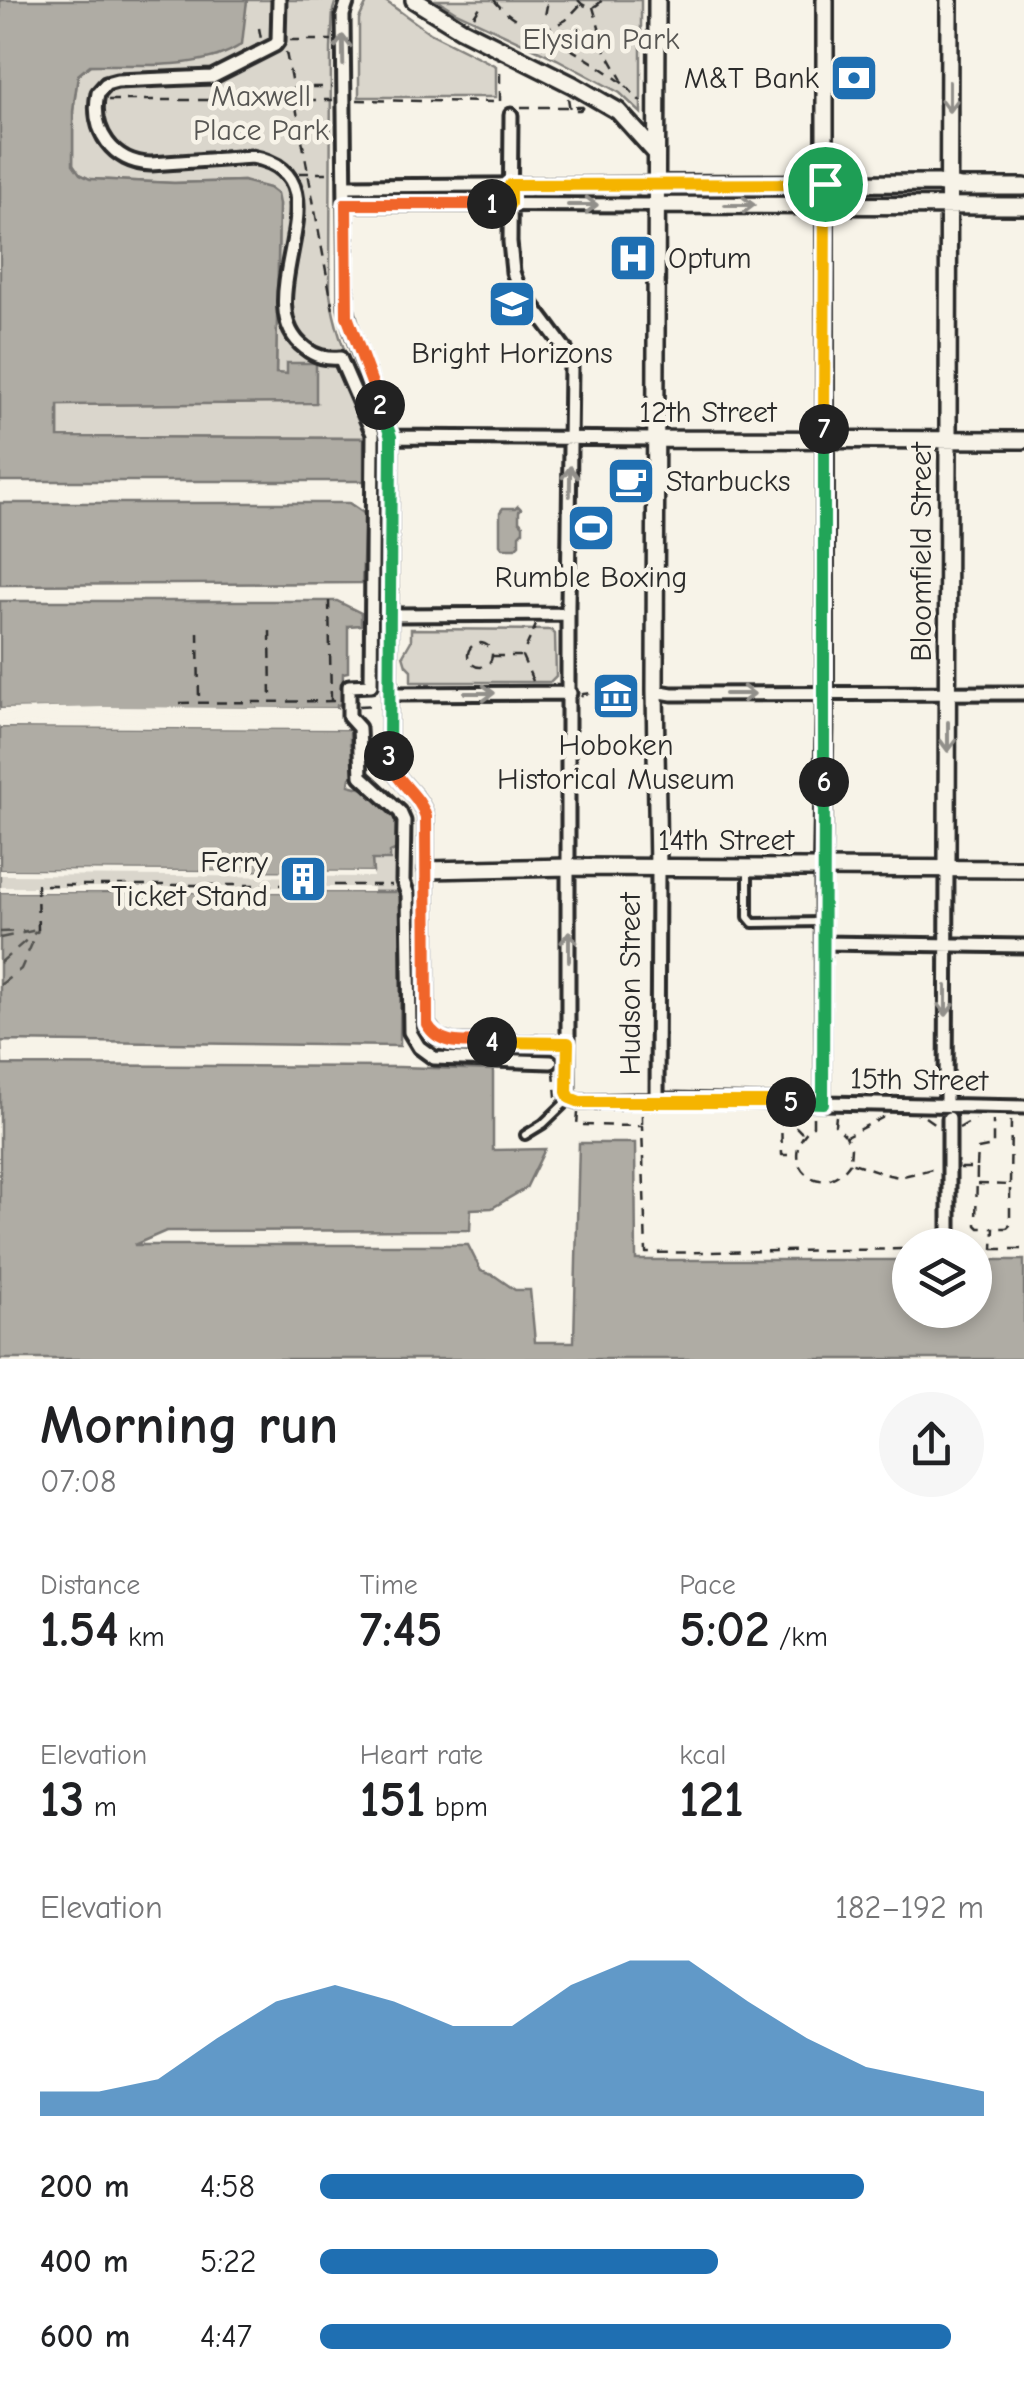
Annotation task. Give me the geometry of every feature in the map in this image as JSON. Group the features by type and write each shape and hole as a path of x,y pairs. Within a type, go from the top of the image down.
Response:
{"street":[{"path":"279,0 275,45 212,77 111,82 102,88 96,100 97,122 103,138 116,153 136,163 252,157 268,161 285,173 295,190 298,220 282,298 284,319 290,334 310,352 321,357 344,356 372,434 371,685 349,686 346,704 349,717 359,728 360,776 403,816 409,1027 419,1047 434,1058 551,1062"},
{"path":"348,0 343,16 347,316 391,437 390,766 426,812 427,1024 433,1034 454,1042 568,1043"},
{"path":"414,0 460,29 618,111 655,152"},
{"path":"657,0 658,867"},
{"path":"823,1103 825,0"},
{"name":"Bloomfield Street","path":"949,1228 950,0"},
{"path":"516,111 510,185 512,272 565,349 571,367 568,1101"},
{"path":"345,186 937,183 960,188 1024,187"},
{"path":"346,204 1024,206"},
{"name":"12th Street","path":"391,437 1024,440"},
{"path":"392,615 568,614"},
{"path":"655,691 1024,692"},
{"path":"390,694 572,699"},
{"name":"Hudson Street","path":"657,1101 658,867"},
{"name":"14th Street","path":"427,870 1024,869"},
{"path":"822,944 1024,946"},
{"name":"15th Street","path":"568,1101 823,1103 947,1112 1024,1107"}],"lane":[{"path":"748,868 748,917 753,923 822,922"},
{"path":"526,1135 568,1101"}],"path":[{"path":"474,16 480,7 479,0"},
{"path":"494,0 514,19 606,70 625,85"},
{"path":"542,33 548,0"},
{"path":"592,7 602,0"},
{"path":"542,33 566,20 580,2 592,7"},
{"path":"592,7 606,52 625,85 644,102"},
{"path":"333,40 284,40 333,309"},
{"path":"356,100 500,102 500,66"},
{"path":"292,88 333,86"},
{"path":"568,97 568,107"},
{"path":"96,100 333,100"},
{"path":"250,100 250,110"},
{"path":"281,100 281,110"},
{"path":"516,111 586,107"},
{"path":"285,173 333,173"},
{"path":"329,602 332,702"},
{"path":"522,656 536,627"},
{"path":"270,630 271,702"},
{"path":"198,632 199,702"},
{"path":"480,642 488,645 493,656 490,663 480,668 470,662 468,653 480,642"},
{"path":"493,656 522,656"},
{"path":"522,656 535,684"},
{"path":"572,699 598,692"},
{"path":"180,702 382,705"},
{"path":"38,930 37,886 403,885"},
{"path":"551,1062 555,1094 578,1113 577,1125 642,1126"},
{"path":"797,1154 782,1155 781,1113 802,1134"},
{"path":"642,1114 646,1254 892,1249"},
{"path":"812,1117 814,1126 802,1134 797,1154 804,1171 821,1181 839,1176 850,1162 852,1147 836,1125 836,1116"},
{"path":"846,1136 882,1116"},
{"path":"993,1120 994,1146 978,1148 979,1228 1007,1228 1010,1224 1010,1121"},
{"path":"850,1162 899,1176 934,1168 976,1168"},
{"path":"977,1184 1010,1185"},
{"path":"994,1228 994,1249 1024,1250"}],"green space":[{"name":"Maxwell Place Park","path":"247,0 336,0 331,49 330,293 338,330 376,438 58,437 58,405 316,402 287,374 276,374 279,204 243,181 90,179 73,165 78,75 90,65 184,62 218,56 244,16"},
{"path":"368,0 384,0 430,33 496,66 496,97 359,97 359,19"},
{"name":"Elysian Park","path":"437,0 641,0 641,113 620,93"},
{"path":"365,193 488,193 492,197 365,199"},
{"path":"532,193 637,193 639,196 534,199"},
{"path":"411,629 551,630 555,634 556,676 550,682 411,682 411,670 403,655 411,641"},
{"path":"401,847 401,892 0,892 0,870 372,872 372,860"}],"shaded area":[{"path":"0,0 247,0 242,44 226,53 169,64 90,65 78,75 73,164 90,179 243,181 277,194 276,373 287,374 287,363 316,363 316,403 58,405 58,437 364,438 364,481 0,481"},
{"path":"0,503 349,503 365,514 362,583 0,585"},
{"path":"518,506 523,525 519,544 503,548 500,512"},
{"path":"0,601 337,601 361,613 361,625 348,626 348,672 343,673 342,704 337,708 0,709"},
{"path":"0,727 350,729 355,775 349,785 372,791 391,807 390,815 400,820 401,847 390,852 390,860 372,860 373,872 0,870"},
{"path":"0,892 401,892 400,1046 1,1041 2,1065 493,1070 493,1150 545,1149 526,1188 492,1208 471,1209 470,1230 166,1231 134,1245 468,1245 481,1271 515,1290 530,1290 535,1342 574,1342 579,1143 635,1143 636,1260 892,1260 892,1328 992,1328 992,1260 1024,1260 1024,1359 0,1359"}],"pier":[{"path":"337,708 339,713 0,714 0,709"},
{"path":"0,722 345,724 347,729 0,727"},
{"path":"0,870 373,872 373,877 0,875"},
{"path":"0,887 373,887 373,892 0,892"}],"ferry route":[{"path":"0,938 37,930"},
{"path":"0,985 21,969 38,930"},
{"path":"0,932 27,931"},
{"path":"0,963 37,931"}],"place":[{"name":"M&T Bank","path":"854,78"},
{"name":"Optum","path":"633,258"},
{"name":"Bright Horizons","path":"512,304"},
{"name":"Starbucks","path":"631,481"},
{"name":"Rumble Boxing","path":"591,528"},
{"name":"Hoboken Historical Museum","path":"616,696"},
{"name":"Ferry Ticket Stand","path":"303,879"}],"route":[{"path":"825,184 823,1103 580,1102 567,1092 568,1043 454,1042 437,1038 427,1024 426,812 394,775 389,758 391,437 347,316 346,204 510,204 510,185 825,184"}]}
